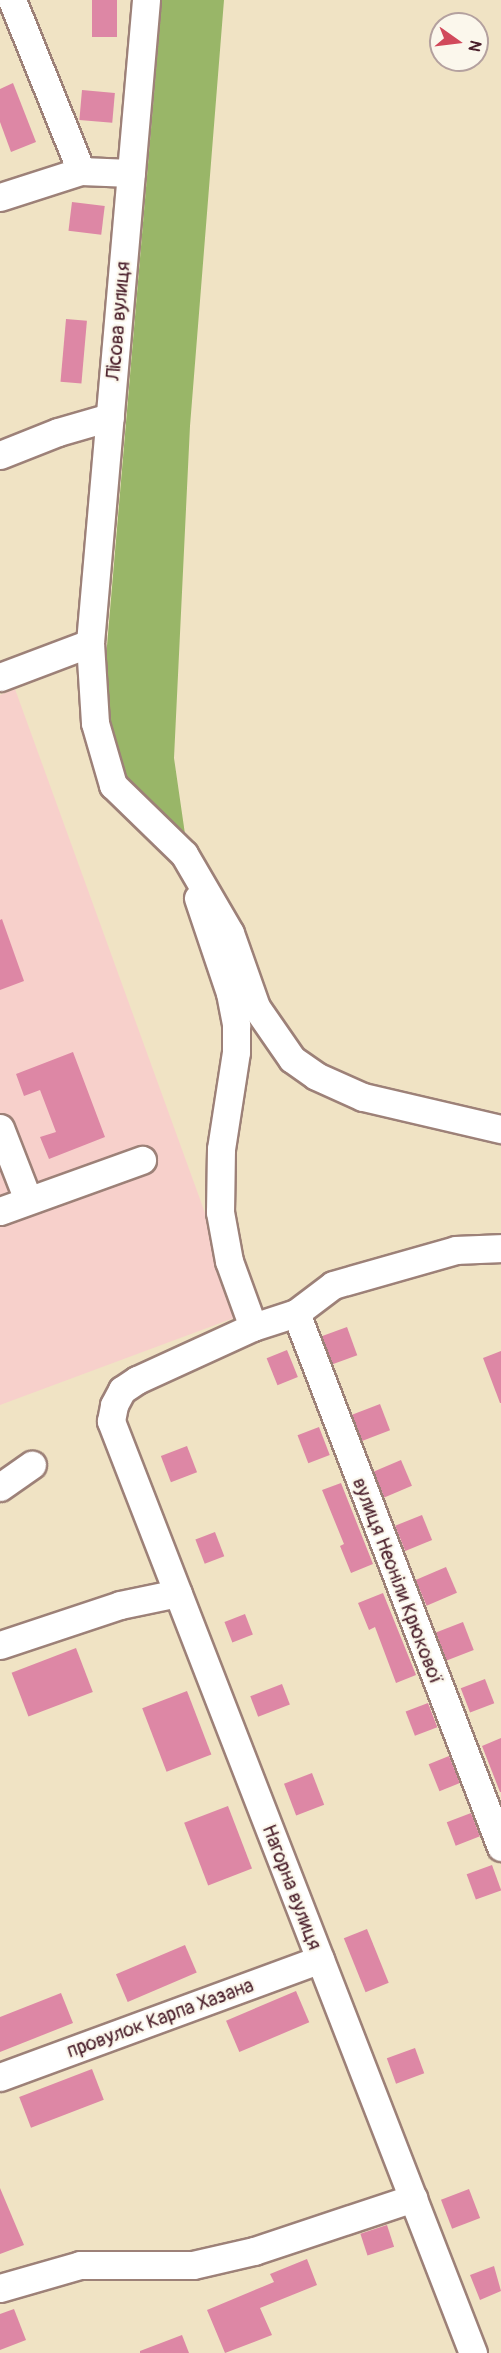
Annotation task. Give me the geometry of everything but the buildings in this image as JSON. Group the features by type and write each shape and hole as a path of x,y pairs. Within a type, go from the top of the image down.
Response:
{"street":[{"path":"12,0 81,171"},
{"name":"Лісова вулиця","path":"146,0 90,643 95,723 113,785 184,854"},
{"path":"0,197 81,171 131,173"},
{"path":"0,455 58,432 110,417"},
{"path":"0,677 90,643"},
{"path":"184,854 230,933 256,1007 292,1059 316,1076 363,1097 501,1129"},
{"path":"184,854 230,993 236,1025 236,1052 221,1149 220,1212 229,1261 252,1327 296,1313 333,1285 456,1250 501,1248"},
{"path":"0,1128 28,1200"},
{"path":"0,1211 142,1160"},
{"name":"вулиця Неоніли Крюкової","path":"296,1313 501,1847"},
{"name":"Нагорна вулиця","path":"252,1327 137,1380 122,1390 114,1405 111,1421 473,2353"},
{"path":"0,1487 32,1465"},
{"path":"0,1645 120,1605 178,1593"},
{"name":"провулок Карпа Хазана","path":"0,2077 320,1959"},
{"path":"0,2288 80,2265 193,2265 254,2251 413,2198"}],"shaded area":[{"path":"15,689 242,1315 0,1405 0,695"}],"green space":[{"path":"162,0 224,0 190,426 174,758 186,841 120,773 104,681"}]}
